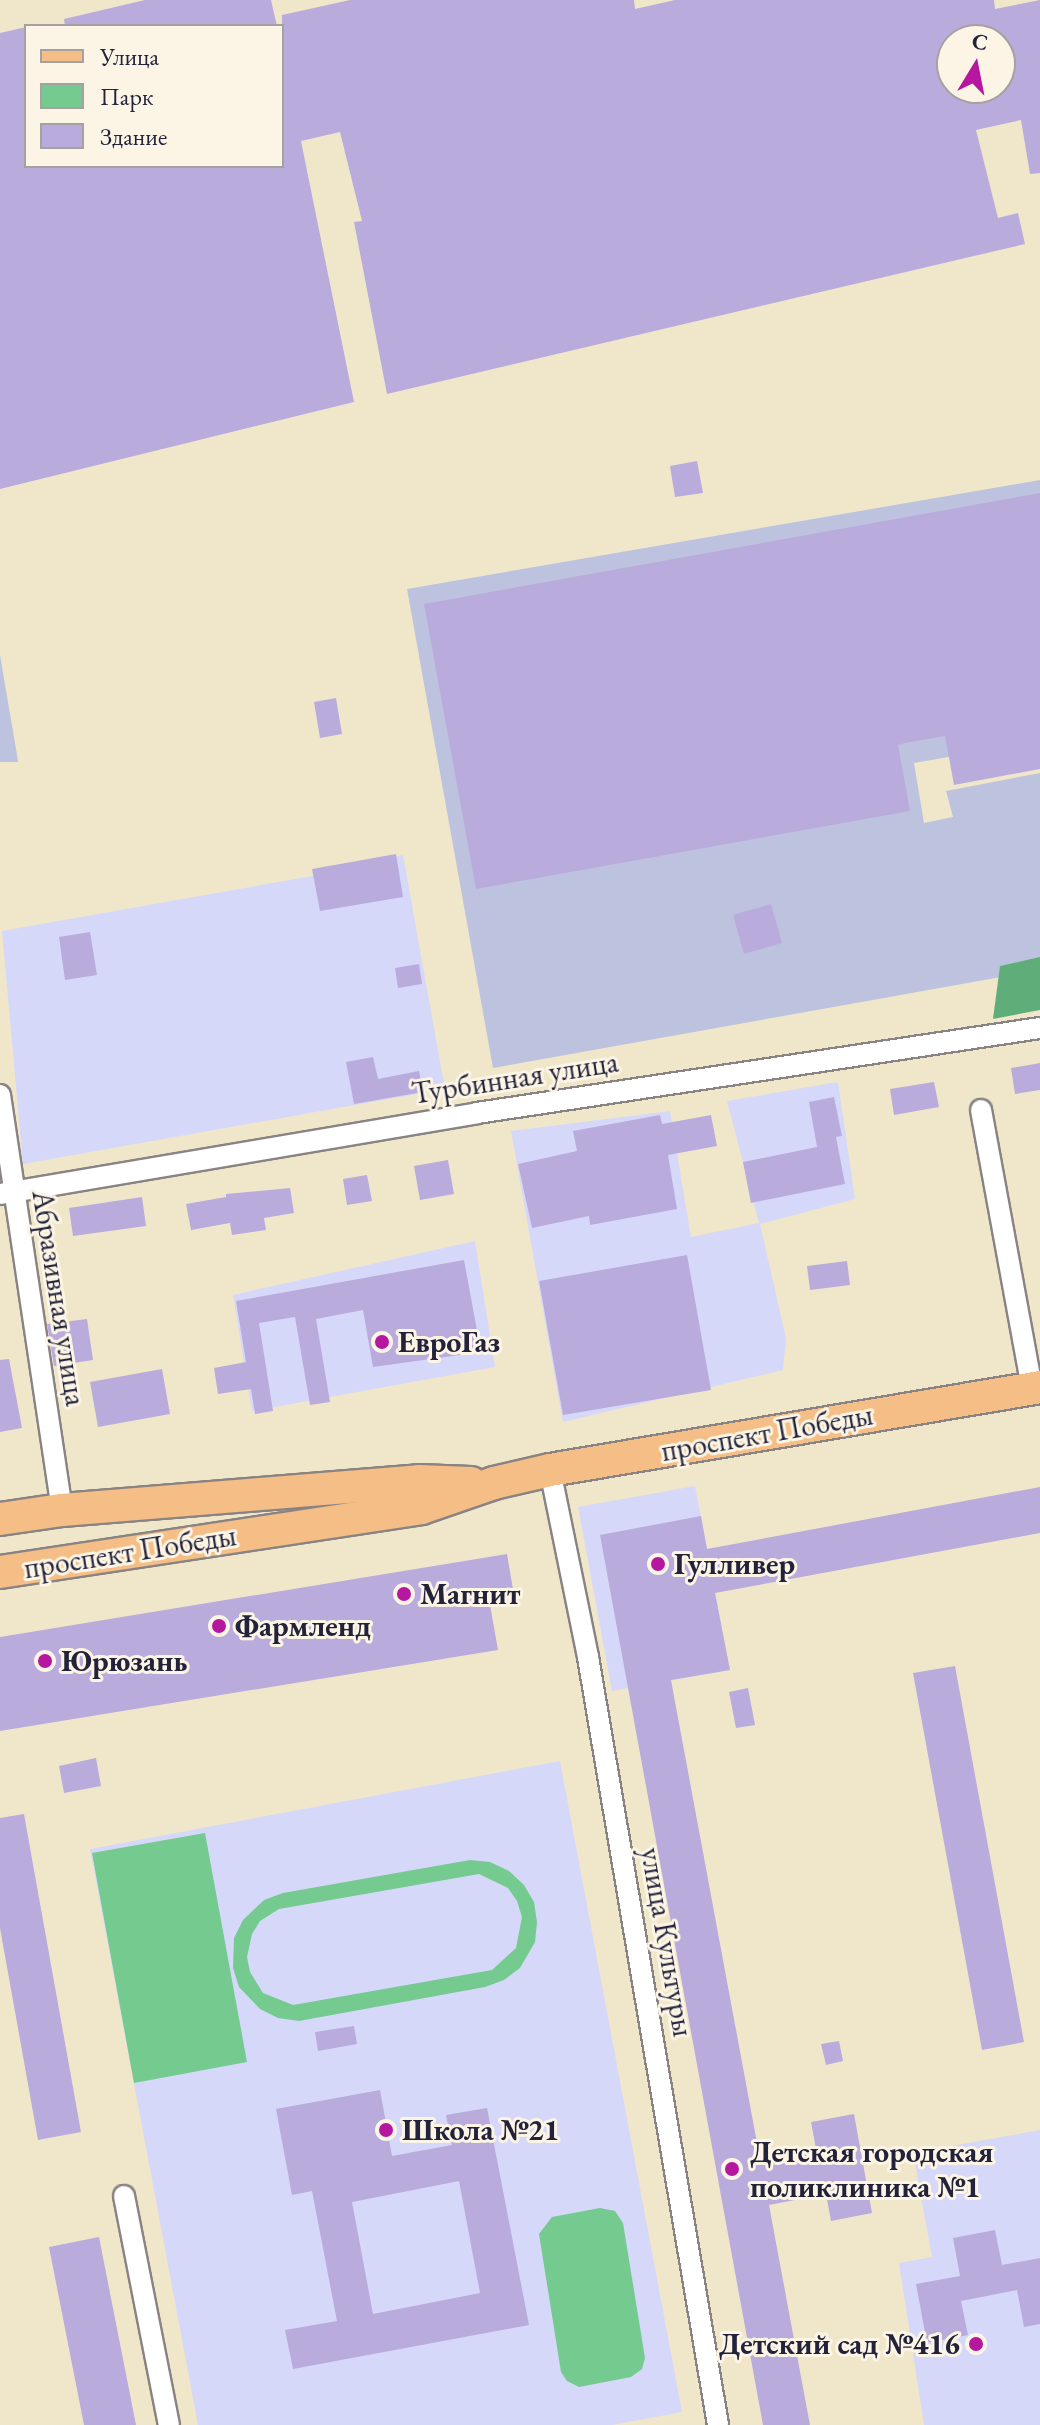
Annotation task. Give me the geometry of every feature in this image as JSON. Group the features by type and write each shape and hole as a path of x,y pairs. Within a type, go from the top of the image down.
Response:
{"main road":[{"name":"проспект Победы","path":"0,1572 421,1508 494,1483 550,1470 1036,1387"},
{"name":"проспект Победы","path":"0,1519 62,1510 419,1481 494,1483"}],"street":[{"name":"Турбинная улица","path":"6,1193 477,1113 1040,1028"},
{"name":"Абразивная улица","path":"0,1095 6,1193 62,1510"},
{"path":"981,1110 1036,1387"},
{"name":"улица Культуры","path":"550,1470 588,1657 718,2425"},
{"path":"124,2196 169,2425"}],"shaded area":[{"path":"1040,480 1040,741 914,763 924,823 953,817 946,791 1040,773 1040,970 493,1068 407,589"},
{"path":"0,655 18,761 18,762 0,762"},
{"path":"403,855 445,1089 23,1164 2,931 318,875"},
{"path":"838,1082 855,1199 760,1224 786,1338 783,1370 563,1422 511,1131 670,1111 691,1237 759,1223 727,1101"},
{"path":"475,1241 495,1367 252,1411 233,1295"},
{"path":"695,1486 730,1670 612,1691 578,1507"},
{"name":"Школа №21","path":"560,1761 682,2412 612,2425 198,2425 90,1849"},
{"name":"Детский сад №416","path":"1040,2130 1040,2425 924,2425 899,2263 932,2257 913,2153"}],"green space":[{"path":"1040,957 1040,1010 993,1019 1000,966"},
{"path":"205,1833 247,2062 134,2083 92,1853"},
{"path":"470,1860 490,1862 509,1871 524,1885 534,1902 537,1922 535,1942 520,1968 504,1980 485,1987 299,2021 278,2018 260,2009 239,1987 233,1968 234,1938 243,1920 264,1900 283,1893","holes":["479,1874 508,1888 517,1901 522,1917 516,1948 492,1970 293,2005 263,1993 250,1972 247,1957 252,1934 260,1921 279,1909"]},
{"path":"600,2208 615,2211 623,2223 645,2358 642,2369 631,2377 579,2387 567,2381 561,2372 539,2234 552,2217"}],"building":[{"path":"145,0 271,0 277,24 65,24 64,19"},
{"path":"350,0 634,0 635,9 675,0 994,0 995,9 1040,0 1040,173 1030,174 1021,120 976,130 998,218 1018,213 1025,244 387,394 354,222 362,221 340,132 301,141 354,402 0,489 0,33 24,27 24,168 284,168 282,15"},
{"path":"697,461 703,493 675,497 670,466"},
{"path":"1040,493 1040,769 954,785 945,736 905,743 898,745 910,811 476,889 424,604"},
{"path":"336,698 342,734 320,738 314,702"},
{"path":"396,854 403,897 320,911 312,869"},
{"path":"771,904 782,943 744,954 733,915"},
{"path":"90,932 97,975 65,980 59,937"},
{"path":"419,964 422,984 398,988 395,968"},
{"path":"373,1057 378,1079 419,1071 423,1092 354,1104 346,1062"},
{"path":"1040,1063 1040,1090 1015,1094 1011,1068"},
{"path":"934,1082 939,1107 894,1115 890,1089"},
{"path":"834,1097 842,1136 836,1137 845,1184 751,1203 743,1162 817,1147 809,1102"},
{"path":"660,1115 662,1124 711,1115 717,1146 668,1155 677,1209 590,1225 589,1216 532,1228 518,1164 577,1151 573,1131"},
{"path":"448,1160 454,1194 420,1200 414,1166"},
{"path":"367,1175 372,1201 347,1205 343,1179"},
{"path":"290,1188 294,1213 264,1218 266,1230 232,1235 230,1223 191,1230 186,1204 226,1197 226,1194"},
{"path":"142,1197 146,1226 73,1236 69,1208"},
{"path":"687,1255 711,1390 563,1415 539,1281"},
{"path":"464,1260 481,1352 373,1367 363,1310 316,1319 330,1402 310,1405 295,1317 259,1323 273,1411 255,1414 251,1389 218,1394 214,1368 246,1362 236,1301"},
{"path":"847,1261 850,1285 810,1290 807,1266"},
{"path":"87,1319 93,1360 54,1366 47,1324"},
{"path":"9,1359 22,1428 0,1432 0,1360"},
{"path":"162,1369 170,1414 98,1427 90,1382"},
{"path":"1040,1487 1040,1533 715,1593 730,1670 671,1680 760,2159 816,2149 811,2122 854,2114 872,2213 831,2221 826,2194 769,2205 810,2425 763,2425 600,1535 701,1516 707,1549"},
{"path":"507,1554 514,1595 489,1599 498,1650 0,1731 0,1637"},
{"path":"955,1666 1024,2042 982,2050 913,1673"},
{"path":"748,1688 755,1725 736,1728 729,1692"},
{"path":"96,1758 101,1786 64,1793 59,1766"},
{"path":"24,1814 81,2132 38,2140 0,1928 0,1818"},
{"path":"354,2026 357,2044 318,2051 315,2032"},
{"path":"839,2041 843,2061 826,2065 821,2044"},
{"path":"380,2090 392,2156 452,2145 446,2115 487,2108 529,2325 293,2369 285,2330 337,2321 312,2191 292,2195 276,2109","holes":["459,2181 480,2293 373,2314 352,2202"]},
{"path":"995,2230 1002,2265 1040,2258 1040,2324 1024,2327 1017,2290 961,2301 968,2335 927,2343 916,2284 960,2276 953,2238"},
{"path":"99,2237 136,2425 84,2425 49,2247"}],"place":[{"name":"ЕвроГаз","path":"382,1342"},
{"name":"Гулливер","path":"658,1564"},
{"name":"Магнит","path":"404,1594"},
{"name":"Фармленд","path":"219,1626"},
{"name":"Юрюзань","path":"45,1661"},
{"name":"Школа №21","path":"386,2130"},
{"name":"Детская городская поликлиника №1","path":"732,2169"},
{"name":"Детский сад №416","path":"976,2344"}]}
